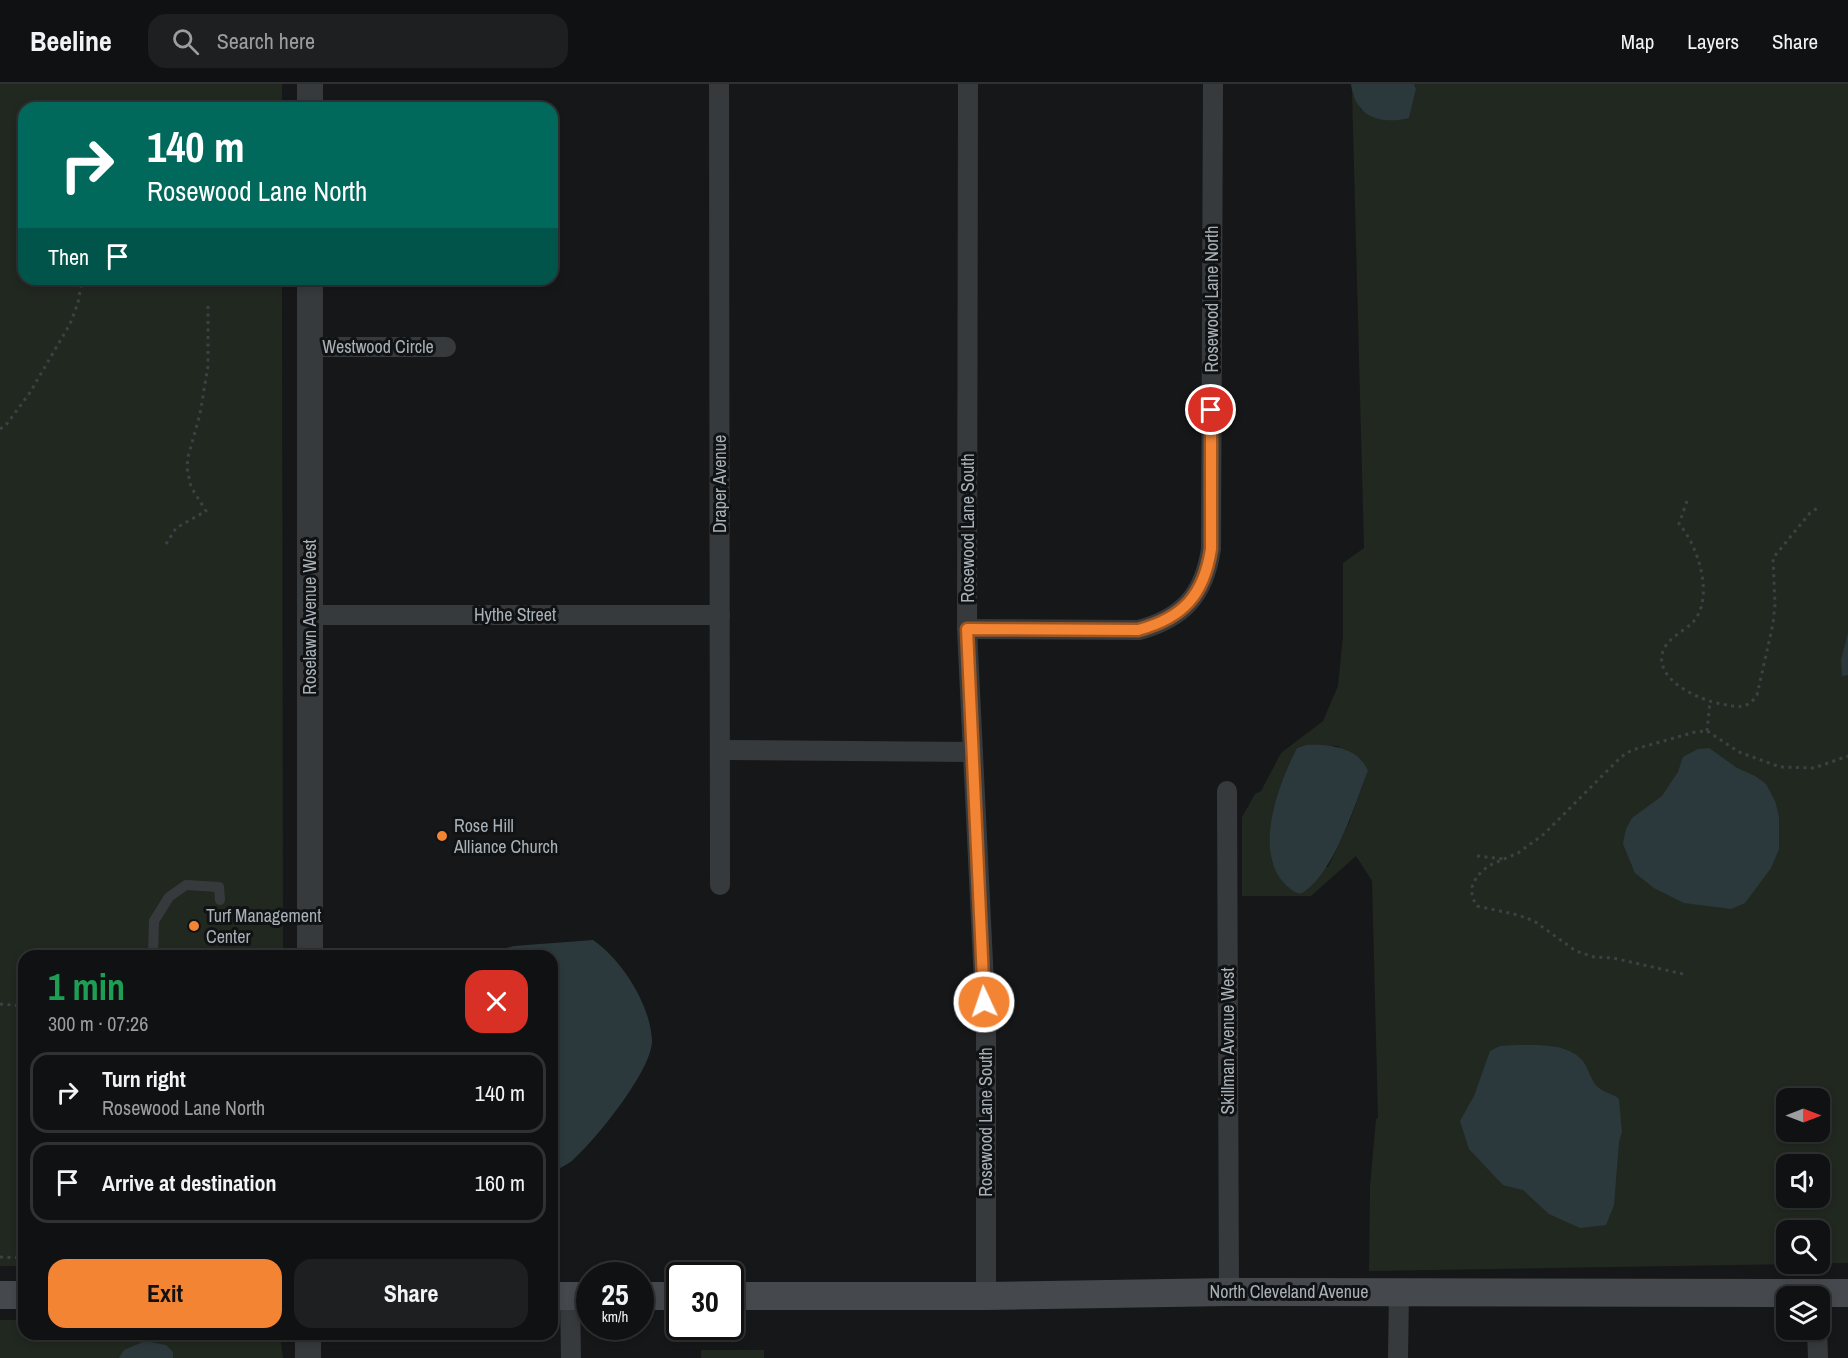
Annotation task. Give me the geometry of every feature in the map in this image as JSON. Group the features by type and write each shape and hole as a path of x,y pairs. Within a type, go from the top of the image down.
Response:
{"main road":[{"name":"North Cleveland Avenue","path":"744,1296 986,1296 1399,1291 1776,1295"},
{"name":"North Cleveland Avenue","path":"1830,1294 1848,1293"},
{"path":"0,1294 18,1294"}],"street":[{"path":"310,84 310,102"},
{"name":"Draper Avenue","path":"719,84 720,885"},
{"name":"Rosewood Lane South","path":"968,84 967,629 986,1025 986,1296"},
{"name":"Rosewood Lane North","path":"967,629 1138,630 1157,625 1175,615 1189,603 1201,586 1208,568 1211,549 1213,84"},
{"name":"Roselawn Avenue West","path":"310,285 310,950"},
{"name":"Westwood Circle","path":"310,347 446,347"},
{"name":"Hythe Street","path":"310,615 720,615"},
{"path":"720,750 973,752"},
{"name":"Skillman Avenue West","path":"1227,791 1229,1292"},
{"path":"1398,1358 1399,1291"},
{"path":"571,1296 571,1358"},
{"path":"308,1340 308,1358"},
{"path":"1817,1340 1818,1358"}],"lane":[{"path":"153,950 154,921 169,897 186,885 219,887 220,900"}],"path":[{"path":"0,429 6,425 29,394 70,324 78,303 81,285"},
{"path":"166,544 176,528 206,511 191,487 187,468 200,414 208,366 208,306"},
{"path":"1688,501 1679,524 1693,549 1701,571 1704,591 1699,614 1669,642 1663,651 1662,661 1670,678 1690,694 1710,702 1745,706 1752,704 1757,695 1773,624 1775,605 1773,558 1810,513 1819,507"},
{"path":"1707,731 1710,702"},
{"path":"1683,974 1613,958 1593,957 1576,951 1534,921 1477,906 1472,897 1472,887 1477,876 1488,866 1518,853 1544,834 1621,757 1632,750 1695,732 1707,731 1739,752 1780,767 1814,768 1848,756"},
{"path":"1477,856 1506,859"},
{"path":"0,1004 18,1006"},
{"path":"0,1257 18,1258"}],"shaded area":[{"path":"0,84 282,84 282,102 18,102 18,285 282,285 283,950 18,950 18,1266 0,1266"},
{"path":"1351,84 1414,84 1416,89 1409,118 1388,120 1371,116 1358,104"},
{"path":"1414,84 1848,84 1848,1263 1830,1263 1830,1220 1776,1220 1776,1264 1369,1271 1370,1186 1376,1119 1378,1118 1372,881 1356,856 1311,896 1242,896 1242,817 1255,794 1261,791 1281,753 1323,721 1338,686 1343,636 1343,563 1364,548 1352,92 1361,110 1409,118 1416,89","holes":["1306,745 1338,746 1368,771 1349,823 1328,867 1272,863 1273,817 1280,789 1297,748"]},
{"path":"1848,633 1848,675 1842,676 1841,660"},
{"path":"1306,745 1333,746 1350,752 1363,763 1368,771 1335,853 1316,881 1300,893 1286,885 1276,871 1271,855 1270,837 1272,817 1283,779 1297,748"},
{"path":"1709,748 1737,768 1766,784 1775,801 1779,817 1779,849 1771,868 1745,903 1731,909 1684,903 1654,888 1635,873 1623,844 1626,829 1632,818 1662,796 1678,772 1683,757 1698,749"},
{"path":"593,940 614,959 633,984 650,1026 652,1040 650,1053 634,1085 585,1148 573,1160 558,1169 558,950 498,950 514,946"},
{"path":"1500,1046 1551,1046 1576,1054 1582,1060 1597,1087 1619,1100 1622,1132 1619,1142 1614,1205 1606,1225 1580,1228 1549,1214 1523,1190 1503,1185 1469,1149 1460,1121 1474,1096 1490,1051"},
{"path":"0,1320 18,1320 18,1340 281,1340 283,1358 0,1358"},
{"path":"145,1341 166,1345 173,1352 173,1358 119,1358 124,1350"},
{"path":"701,1350 764,1350 764,1358 701,1358"}],"place":[{"name":"Rose Hill Alliance Church","path":"442,836"},
{"name":"Turf Management Center","path":"194,926"}],"route":[{"path":"984,1002 967,629 1138,630 1157,625 1175,615 1189,603 1201,586 1208,568 1211,549 1211,410"}]}
